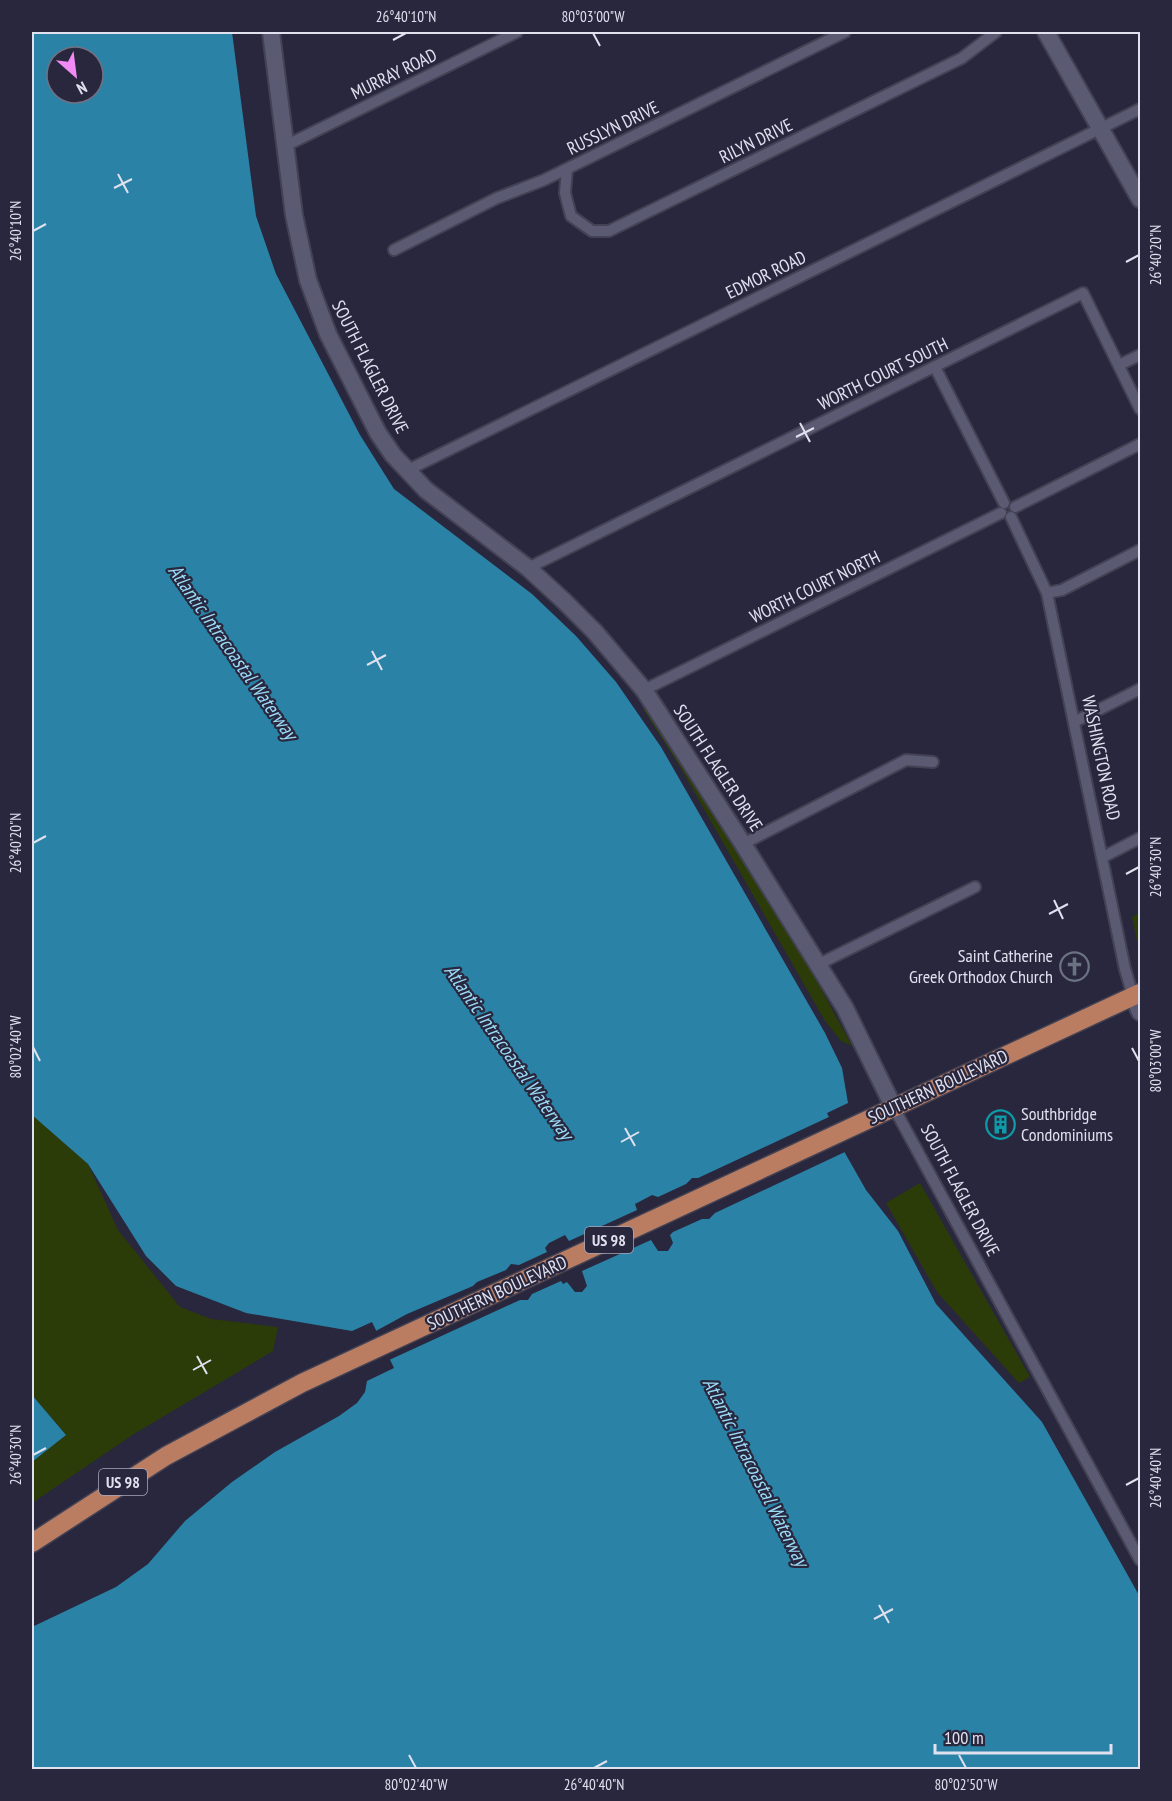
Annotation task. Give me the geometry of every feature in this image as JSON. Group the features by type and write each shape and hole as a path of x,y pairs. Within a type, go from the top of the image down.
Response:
{"main road":[{"name":"SOUTHERN BOULEVARD","path":"32,1543 166,1456 283,1393 894,1108 1138,1000"}],"street":[{"name":"SOUTH FLAGLER DRIVE","path":"271,32 299,248 318,311 378,433 406,471 428,492 528,568 595,632 644,690 845,1008 894,1108 1140,1560"},
{"name":"RUSSLYN DRIVE","path":"394,250 497,198 567,168 846,32"},
{"name":"RILYN DRIVE","path":"567,168 565,192 571,216 592,231 609,231 962,58 996,32"},
{"path":"1046,32 1140,199"},
{"name":"MURRAY ROAD","path":"285,146 512,33"},
{"name":"EDMOR ROAD","path":"406,471 1140,109"},
{"name":"WORTH COURT SOUTH","path":"528,568 1083,293 1119,365"},
{"path":"1140,355 1119,365 1140,409"},
{"name":"WASHINGTON ROAD","path":"935,367 1008,510 1047,593 1103,857 1138,1000"},
{"name":"WORTH COURT NORTH","path":"644,690 1140,444"},
{"path":"1047,593 1062,590 1140,550"},
{"path":"1074,722 1140,689"},
{"path":"743,844 906,760 933,762"},
{"path":"1103,857 1140,838"},
{"path":"819,964 975,887"}],"green space":[{"path":"647,707 807,963 852,1046 841,1041 825,1021 680,767 643,709"},
{"path":"1140,912 1140,956 1132,917"},
{"path":"32,1115 88,1164 118,1230 180,1307 211,1319 278,1327 273,1351 134,1434 32,1503 32,1462 66,1435 32,1395"},
{"path":"920,1183 1030,1377 1019,1383 937,1292 886,1203"}],"water":[{"name":"Atlantic Intracoastal Waterway","path":"32,32 232,32 256,216 276,274 360,435 394,489 532,594 576,636 616,682 661,747 825,1033 842,1068 848,1103 827,1113 845,1153 866,1190 898,1231 936,1304 1042,1422 1140,1597 1140,1769 32,1769 32,1627 116,1587 148,1564 185,1521 232,1482 275,1452 339,1416 357,1403 365,1392 367,1381 394,1368 372,1322 352,1331 246,1313 176,1286 146,1256 88,1164 32,1115"},
{"path":"32,1395 66,1435 32,1462"}],"pier":[{"path":"831,1116 847,1151 715,1213 709,1219 702,1219 673,1232 670,1235 673,1243 668,1251 658,1251 651,1240 582,1271 587,1286 582,1292 575,1292 567,1282 563,1284 561,1281 532,1294 528,1300 520,1300 387,1361 374,1332 407,1314 506,1270 511,1264 519,1265 547,1252 545,1248 549,1243 565,1235 569,1241 637,1210 635,1204 652,1195 658,1197 686,1184 692,1178 698,1178"}],"place":[{"name":"Saint Catherine Greek Orthodox Church","path":"1074,966"},
{"name":"Southbridge Condominiums","path":"1000,1124"}]}
